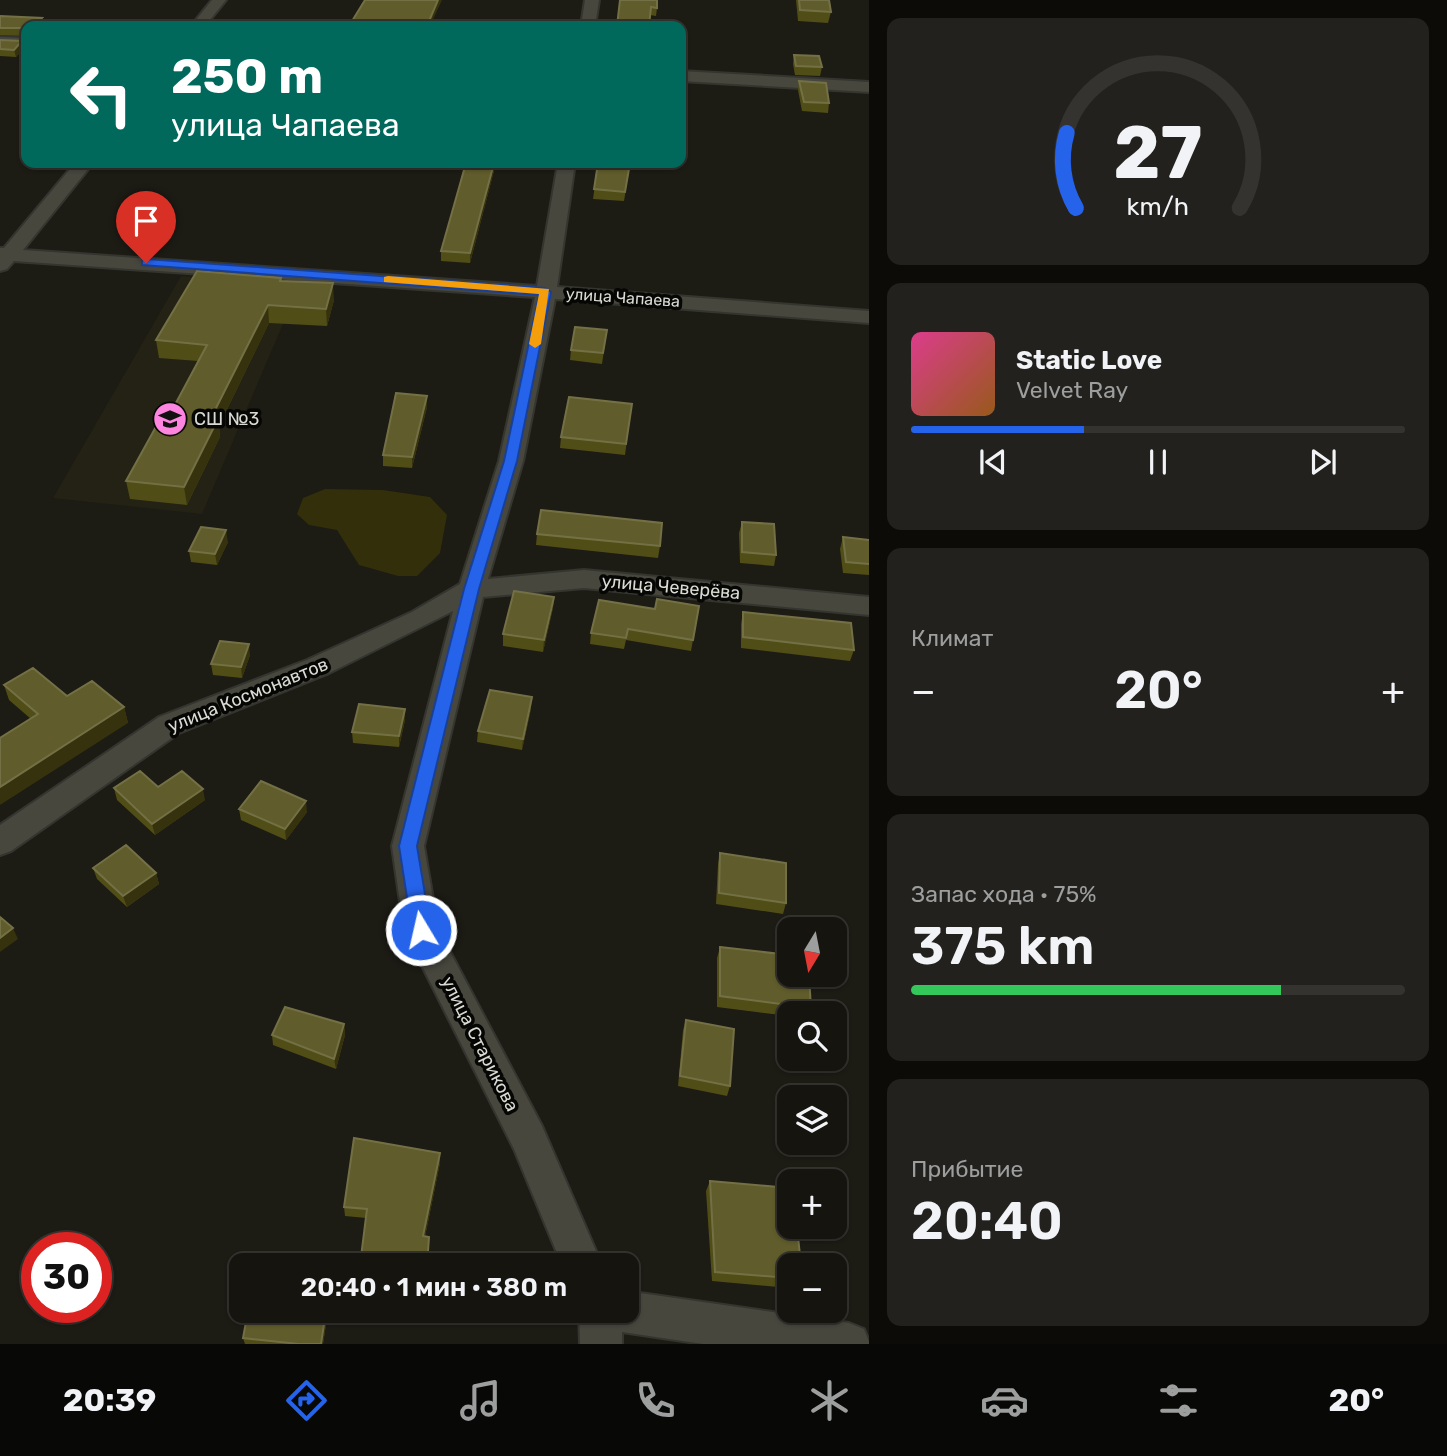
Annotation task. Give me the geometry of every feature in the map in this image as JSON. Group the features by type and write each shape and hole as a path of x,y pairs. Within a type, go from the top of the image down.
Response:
{"street":[{"path":"202,21 219,0"},
{"path":"589,21 592,0"},
{"path":"0,41 21,42"},
{"path":"686,76 869,87"},
{"path":"2,258 80,168"},
{"name":"улица Старикова","path":"566,168 545,292 511,461 472,589 408,846 421,930 529,1139 577,1253"},
{"name":"улица Чапаева","path":"2,258 202,266 869,317"},
{"name":"улица Чеверёва","path":"472,589 584,579 869,607"},
{"name":"улица Космонавтов","path":"0,842 169,724 317,667 421,618 472,589"},
{"path":"639,1314 849,1344"},
{"path":"600,1323 601,1344"}],"shaded area":[{"name":"СШ №3","path":"181,276 300,284 202,514 53,498"},
{"path":"325,489 383,490 430,497 447,515 440,553 417,576 398,576 359,565 337,530 309,525 297,514 303,498"}],"building":[{"path":"365,0 438,0 429,21 352,21"},
{"path":"620,0 657,0 657,8 651,7 650,21 618,21"},
{"path":"799,0 829,0 831,12 800,10"},
{"path":"0,16 42,18 39,21 21,21 21,28 0,28"},
{"path":"0,40 21,41 14,50 0,49"},
{"path":"794,55 819,56 822,67 796,66"},
{"path":"799,81 826,83 829,103 804,102"},
{"path":"465,168 493,168 470,253 441,251"},
{"path":"597,168 629,168 625,192 594,189"},
{"path":"197,271 281,278 280,281 333,283 326,309 268,305 211,418 218,419 184,487 126,481 163,414 170,414 207,345 156,340"},
{"path":"575,327 607,330 603,353 571,350"},
{"path":"396,393 427,396 412,457 383,455"},
{"path":"569,397 632,404 626,444 561,437"},
{"path":"541,510 662,523 660,546 537,534"},
{"path":"742,522 774,524 776,555 742,552"},
{"path":"201,527 226,530 215,554 189,551"},
{"path":"843,537 869,540 869,564 846,562"},
{"path":"514,591 554,597 544,640 503,634"},
{"path":"657,599 699,606 693,640 628,629 626,638 591,633 599,600 655,609"},
{"path":"743,612 851,623 854,650 743,637"},
{"path":"220,641 249,644 241,667 211,664"},
{"path":"33,668 67,696 92,681 124,707 0,787 0,738 38,714 4,685"},
{"path":"490,690 532,697 523,739 478,731"},
{"path":"359,704 405,709 399,736 352,732"},
{"path":"140,771 158,787 182,771 203,789 152,824 114,788"},
{"path":"261,781 306,801 285,829 239,809"},
{"path":"126,845 156,873 123,896 93,868"},
{"path":"720,853 786,863 786,903 719,893"},
{"path":"0,917 13,928 0,938"},
{"path":"720,947 777,954 777,987 810,987 811,1001 777,1001 777,1004 720,996"},
{"path":"285,1007 344,1024 334,1059 272,1035"},
{"path":"686,1020 734,1029 730,1086 680,1076"},
{"path":"354,1138 440,1153 423,1236 429,1237 428,1253 362,1253 367,1209 344,1207"},
{"path":"710,1181 777,1187 777,1239 798,1239 800,1253 777,1253 777,1277 715,1272"},
{"path":"246,1323 324,1323 321,1344 243,1338"}],"slow traffic":[{"path":"388,280 545,292 535,344"}],"place":[{"name":"СШ №3","path":"170,419"}],"route":[{"path":"146,263 545,292 511,461 472,589 408,846 421,930"}]}
